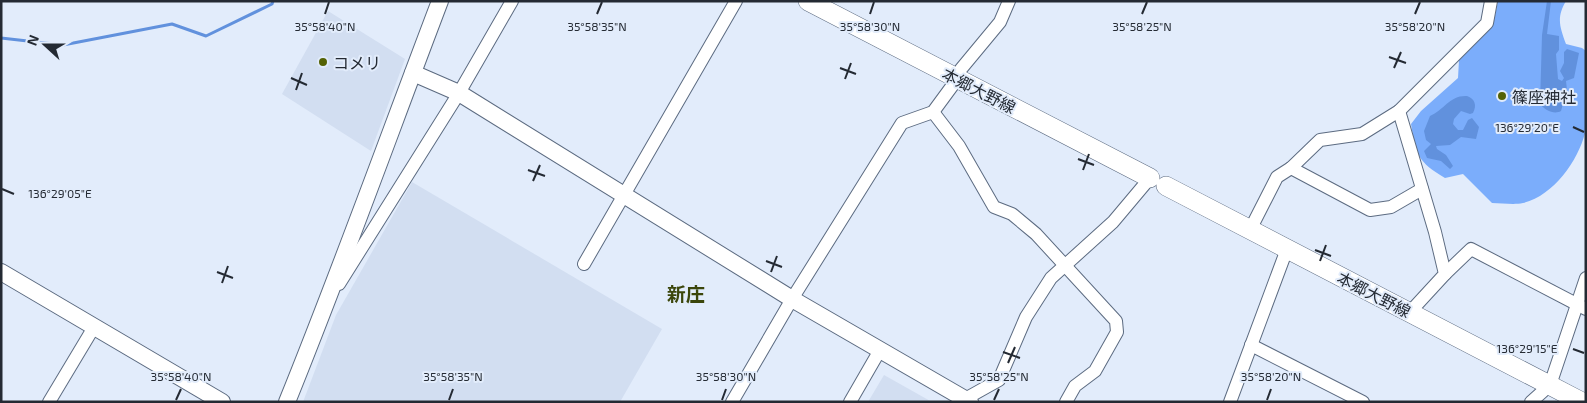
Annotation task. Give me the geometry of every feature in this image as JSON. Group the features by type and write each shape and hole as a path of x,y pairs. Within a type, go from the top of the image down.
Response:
{"main road":[{"name":"本郷大野線","path":"808,1 1582,402"}],"street":[{"path":"287,402 328,301 440,1"},
{"path":"328,301 459,93 512,1"},
{"path":"584,264 736,1"},
{"path":"732,402 792,299 902,122 933,112 958,78 961,69 1000,22 1009,1"},
{"path":"1250,230 1277,177 1291,168 1320,140 1362,134 1399,111 1487,23 1490,1"},
{"path":"413,73 459,93 792,299 967,400 999,380 1026,317 1052,278 1158,182"},
{"path":"1399,111 1445,274"},
{"path":"933,112 959,146 994,208 1012,214 1036,234 1116,321 1116,332 1095,371 1075,386 1066,402"},
{"path":"1291,168 1370,210 1391,208 1422,189"},
{"path":"1230,402 1287,249"},
{"path":"1410,312 1445,274 1471,250 1581,307"},
{"path":"1,272 222,402"},
{"path":"1532,402 1550,385 1581,307 1586,278"},
{"path":"48,402 94,327"},
{"path":"1251,345 1363,402"},
{"path":"850,402 880,350"}],"shaded area":[{"path":"1498,1 1566,1 1561,13 1560,22 1566,44 1582,48 1586,51 1586,125 1582,144 1570,166 1554,185 1534,199 1519,204 1492,203 1463,174 1445,178 1429,167 1420,157 1417,150 1411,124 1421,111 1458,78 1459,60 1493,25"},
{"path":"1547,1 1551,1 1547,34 1559,36 1559,50 1556,54 1558,79 1562,81 1564,78 1560,71 1564,63 1564,52 1567,49 1579,53 1574,78 1566,81 1567,90 1561,111 1558,112 1547,110 1540,104 1542,35"},
{"path":"328,11 405,59 371,151 282,94"},
{"path":"1461,96 1467,96 1474,103 1473,113 1461,111 1454,119 1453,124 1458,130 1463,130 1468,120 1472,118 1479,127 1476,139 1461,137 1450,145 1436,146 1437,149 1446,155 1453,166 1450,169 1441,161 1427,158 1424,151 1431,144 1426,140 1424,131 1430,116 1452,100"},
{"path":"412,182 662,329 620,402 303,402 336,315"},
{"path":"884,375 932,402 868,402"}],"waterway":[{"path":"1,38 63,45 172,24 206,36 272,4 273,1"}],"place":[{"name":"コメリ","path":"323,62"},
{"name":"篠座神社","path":"1502,96"}],"district":[{"name":"新庄","path":"686,293"}]}
